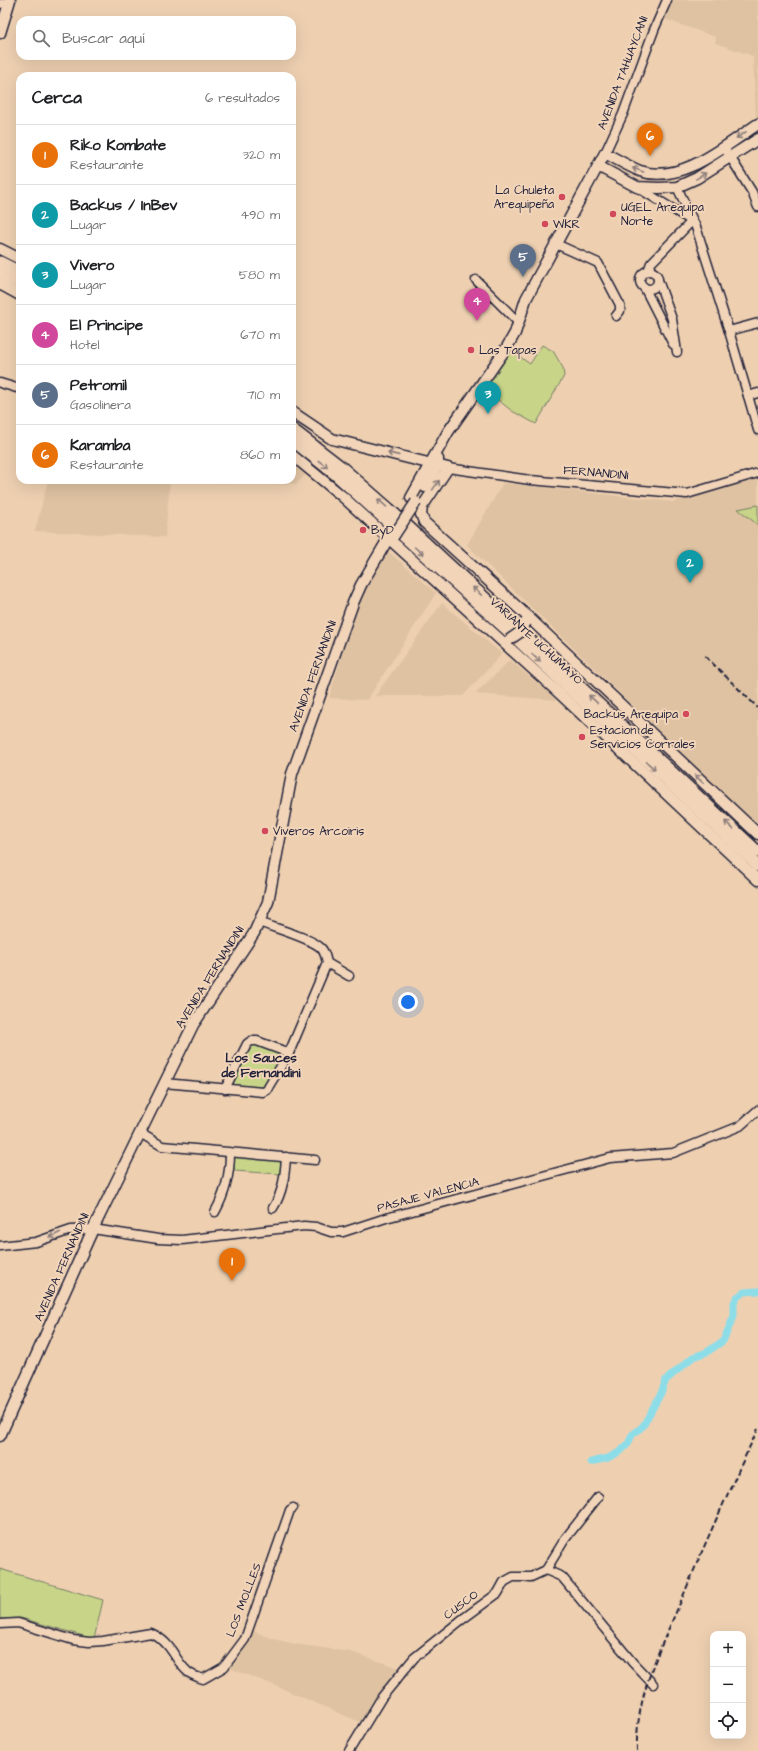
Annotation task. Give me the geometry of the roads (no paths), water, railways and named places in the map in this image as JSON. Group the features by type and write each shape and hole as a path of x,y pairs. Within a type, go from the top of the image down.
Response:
{"highway":[{"path":"0,262 16,270"},
{"path":"0,273 16,281"},
{"name":"VARIANTE UCHUMAYO","path":"296,432 340,466 389,509 758,852"},
{"name":"VARIANTE UCHUMAYO","path":"296,443 336,474 501,625 758,866"}],"main road":[{"path":"0,33 7,2"},
{"path":"604,153 641,171 658,174 676,173 690,167 724,147 758,124"},
{"path":"598,166 637,186 659,188 677,187 697,178 758,139"},
{"name":"AVENIDA TAHUAYCANI","path":"390,536 439,465 439,447 456,418 507,347 515,333 526,299 604,153"},
{"path":"0,249 16,257"},
{"path":"0,284 16,293"},
{"path":"296,415 332,439 439,465"},
{"name":"VARIANTE UCHUMAYO","path":"296,458 390,536 505,640 758,880"},
{"name":"VARIANTE UCHUMAYO","path":"439,465 422,507 422,518 525,618 758,834"},
{"name":"AVENIDA FERNANDINI","path":"0,1436 93,1229 193,1025 259,922 268,902 292,774 354,603 365,578 390,536"},
{"path":"505,640 520,633 525,618"}],"street":[{"name":"AVENIDA TAHUAYCANI","path":"604,153 623,114 666,0"},
{"path":"724,147 752,192 758,207"},
{"path":"637,186 692,221"},
{"path":"677,187 692,221 729,331 758,430"},
{"path":"648,271 654,272 658,280 672,320 677,352 640,279 643,274 648,271 651,263 692,221"},
{"path":"556,244 598,262 620,305 620,311 616,316"},
{"path":"476,280 518,322"},
{"path":"644,287 649,289 654,287 658,280"},
{"path":"729,331 758,323"},
{"path":"0,383 16,388"},
{"path":"748,396 758,393"},
{"name":"FERNANDINI","path":"439,465 530,480 687,494 758,472"},
{"path":"164,1084 263,1092 267,1090 289,1053 327,963 321,948 307,940 259,922"},
{"path":"327,963 349,976"},
{"path":"225,1089 247,1044 251,1041 256,1041 289,1053"},
{"name":"PASAJE VALENCIA","path":"0,1246 36,1242 71,1230 93,1229 158,1239 182,1240 304,1226 316,1227 331,1232 343,1232 386,1218 610,1158 672,1153 740,1126 758,1110"},
{"path":"140,1133 162,1146 315,1160"},
{"path":"215,1212 230,1173 230,1153"},
{"path":"273,1208 277,1202 284,1177 286,1157"},
{"path":"598,1497 565,1538 546,1570 562,1577 633,1663 653,1684"},
{"name":"LOS MOLLES","path":"0,1624 18,1623 73,1640 89,1642 103,1642 151,1633 169,1645 187,1671 203,1679 224,1666 245,1639 290,1510 293,1508"},
{"name":"CUSCO","path":"349,1751 382,1697 414,1658 498,1593 504,1582 513,1577 531,1577 546,1570"}],"waterway":[{"path":"591,1462 608,1458 621,1451 628,1444 632,1435 643,1426 661,1393 666,1380 693,1357 707,1352 723,1341 734,1316 734,1303 736,1298 744,1292 758,1291"}],"railway":[{"path":"705,656 758,708"},
{"path":"637,1751 637,1731 640,1712 650,1674 657,1655 728,1493 758,1429"}],"place":[{"name":"Karamba","path":"650,156"},
{"name":"La Chuleta Arequipeña","path":"562,197"},
{"name":"UGEL Arequipa Norte","path":"613,214"},
{"name":"WKR","path":"545,224"},
{"name":"Petromil","path":"523,277"},
{"name":"El Principe","path":"477,321"},
{"name":"Las Tapas","path":"471,350"},
{"name":"Vivero","path":"488,414"},
{"name":"ByD","path":"363,530"},
{"name":"Backus / InBev","path":"690,583"},
{"name":"Backus Arequipa","path":"686,714"},
{"name":"Estacion de Servicios Corrales","path":"582,737"},
{"name":"Viveros Arcoiris","path":"265,831"},
{"name":"Riko Kombate","path":"232,1281"}],"district":[{"name":"Los Sauces de Fernandini","path":"261,1066"}]}
